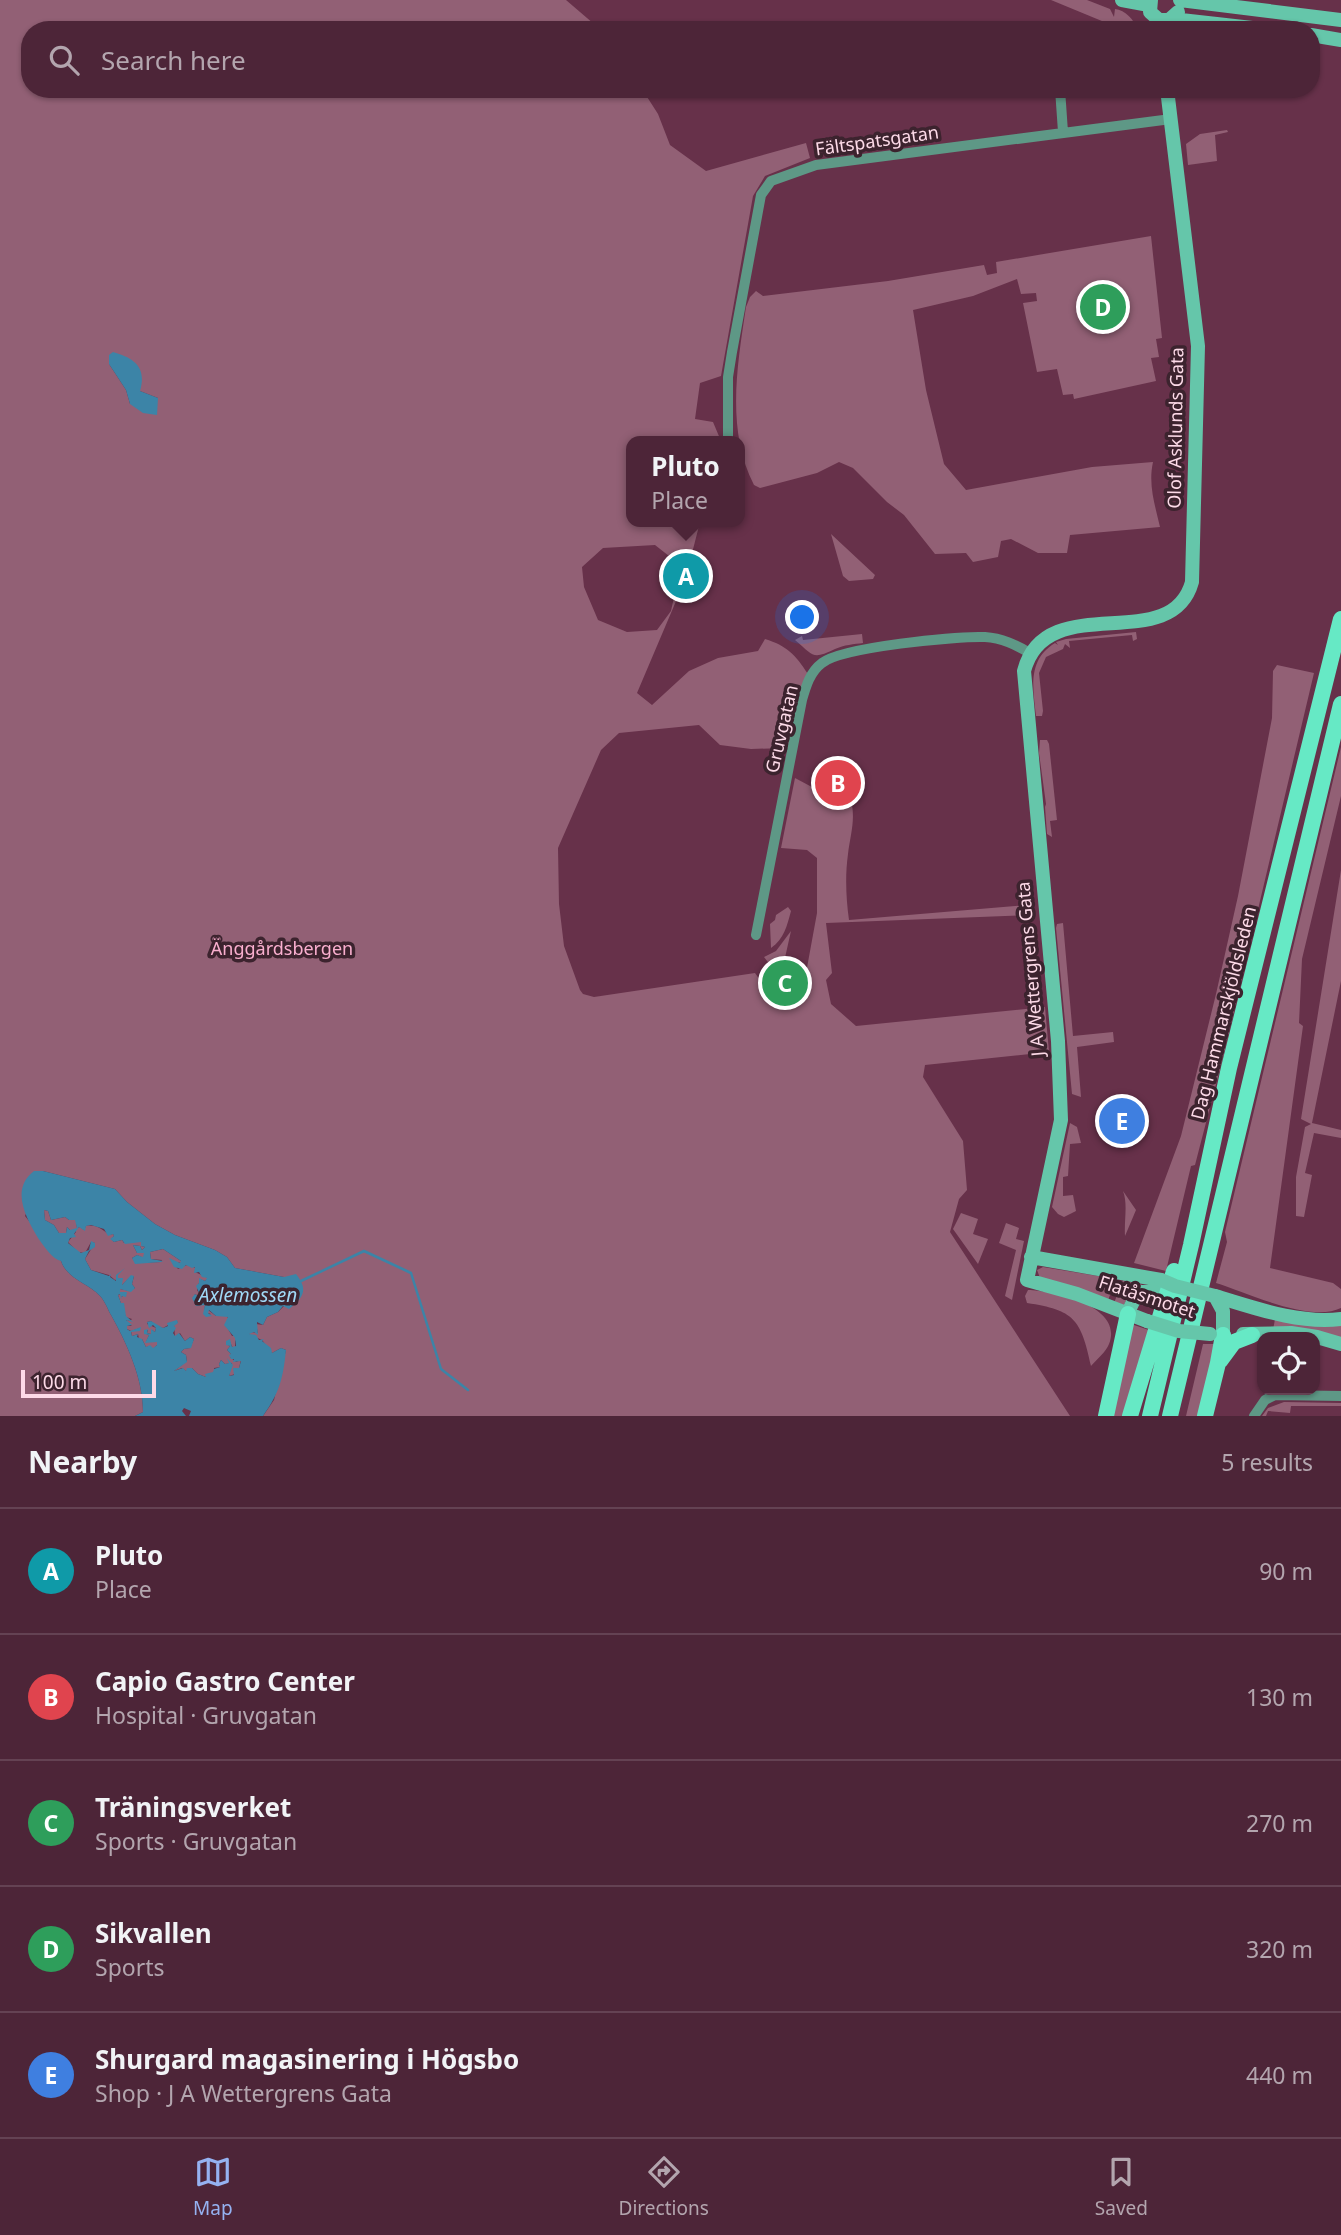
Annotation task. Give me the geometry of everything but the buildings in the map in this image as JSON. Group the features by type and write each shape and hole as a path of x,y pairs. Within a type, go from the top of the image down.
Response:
{"main road":[{"path":"1332,657 1341,608"},
{"name":"Dag Hammarskjöldsleden","path":"1150,1416 1191,1245 1229,1068 1341,620"},
{"path":"1170,1416 1341,704"},
{"path":"1130,1416 1183,1243 1229,1068"},
{"path":"1178,1416 1197,1305"},
{"path":"1106,1411 1128,1314"},
{"path":"1205,1416 1218,1363 1217,1335"},
{"path":"1218,1363 1234,1342 1247,1335"}],"street":[{"path":"1122,0 1150,2 1153,16 1162,21"},
{"path":"1168,21 1177,12 1179,0 1341,20"},
{"path":"1320,36 1341,40"},
{"path":"1061,98 1063,132"},
{"name":"Olof Asklunds Gata","path":"1030,653 1038,642 1055,632 1074,627 1143,620 1168,612 1185,597 1192,582 1198,346 1168,98"},
{"name":"Fältspatsgatan","path":"728,436 728,377 732,352 761,195 771,181 816,165 1171,119"},
{"name":"Gruvgatan","path":"756,935 802,700 811,675 820,664 838,654 862,649 964,638 1005,640 1030,653"},
{"name":"J A Wettergrens Gata","path":"1027,1280 1058,1140 1061,1101 1058,1041 1024,688 1024,671 1030,653"},
{"name":"Flatåsmotet","path":"1031,1257 1165,1284 1278,1314 1314,1320 1341,1319"},
{"name":"Flatåsmotet","path":"1027,1280 1077,1294 1179,1331 1217,1335 1305,1335 1341,1344"},
{"path":"1128,1314 1139,1293 1165,1284"},
{"path":"1217,1297 1224,1316 1217,1335"},
{"path":"1254,1416 1265,1400 1275,1395 1341,1396"}],"green space":[{"name":"Änggårdsbergen","path":"0,0 566,0 590,21 21,21 21,98 648,98 658,114 670,145 706,171 806,143 810,158 765,176 753,196 721,376 700,383 695,419 713,422 719,436 626,436 626,527 699,527 690,561 678,567 677,584 682,587 637,693 652,705 689,671 718,658 758,651 765,639 790,652 808,674 795,707 784,748 751,749 720,745 699,725 619,733 601,750 558,848 559,904 564,946 580,990 583,994 594,997 755,973 774,1000 792,1003 804,984 817,913 817,858 807,850 781,848 795,778 840,802 852,805 853,823 846,879 849,920 1028,905 1029,915 826,923 832,973 826,980 831,1004 856,1026 1045,1007 1049,1052 925,1065 923,1077 963,1141 967,1190 959,1199 950,1232 1070,1416 263,1416 274,1400 286,1350 281,1348 272,1353 262,1340 248,1334 258,1333 256,1324 263,1325 267,1317 285,1305 284,1277 235,1268 227,1257 215,1250 175,1235 155,1224 115,1189 43,1171 25,1216 68,1272 103,1300 123,1338 140,1387 143,1412 135,1416 0,1416","holes":["109,364 140,391 158,398 130,404 126,390","655,545 669,556 676,588 671,611 657,630 627,632 598,620 584,587 582,567 603,548"]},
{"path":"1051,0 1087,0 1110,9 1114,17 1115,9 1122,11 1133,21 1102,21"},
{"path":"1228,132 1215,135 1217,161 1188,165 1186,144 1200,134"},
{"path":"1151,236 1162,338 1156,339 1159,357 1151,358 1156,381 1074,399 1073,394 1063,395 1057,369 1037,372 1023,303 1037,301 1036,293 1021,294 1017,279 973,296 913,310 926,390 944,464 966,490 1092,467 1153,462 1152,487 1160,527 1070,535 1067,553 1038,553 1011,539 1001,541 998,557 973,562 966,553 935,554 904,515 853,468 839,462 817,473 760,488 754,485 745,464 745,436 739,436 736,398 746,307 756,291 763,296 888,281 984,265 987,275 997,273 996,262"},
{"path":"831,534 875,575 873,579 849,581 843,576"},
{"path":"1136,632 1137,639 1133,641 1132,635 1069,641 1070,648 1065,644 1063,649 1046,657 1039,673 1043,711 1042,716 1036,716 1034,675 1046,650 1055,643 1058,645 1056,642 1066,639"},
{"path":"862,634 863,643 817,655 810,653 795,640 802,636 803,640"},
{"path":"1277,665 1314,673 1223,1057 1195,1165 1191,1166 1166,1271 1134,1263 1181,1136 1216,994 1272,718 1273,671"},
{"path":"1040,740 1047,740 1049,744 1057,820 1050,821 1052,837 1047,834"},
{"path":"1341,747 1341,796 1302,959 1299,1023 1303,1026 1270,1268 1333,1283 1341,1289 1341,1308 1328,1312 1313,1312 1279,1305 1216,1283 1227,1242 1225,1232"},
{"path":"1341,870 1341,981 1312,1123 1341,1130 1341,1138 1314,1133 1305,1173 1312,1175 1304,1217 1296,1216 1296,1177 1305,1127 1311,1124 1301,1119"},
{"path":"788,907 791,911 784,932 771,948 770,924 776,915"},
{"path":"1063,923 1073,1036 1113,1032 1114,1042 1077,1047 1081,1097 1072,1094 1056,928 1057,924"},
{"path":"791,931 782,971 774,970 764,957 776,951"},
{"path":"1070,1123 1077,1127 1081,1143 1070,1144 1068,1176 1063,1177 1063,1196 1073,1195 1076,1211 1064,1217 1052,1207"},
{"path":"1123,1191 1136,1210 1125,1236 1126,1207"},
{"path":"44,1210 48,1211 51,1220 65,1217 76,1220 77,1228 84,1230 86,1226 93,1226 109,1235 113,1234 111,1239 114,1242 141,1241 141,1246 145,1247 142,1250 140,1246 133,1245 137,1253 144,1252 144,1258 137,1255 132,1258 136,1263 161,1262 162,1260 151,1259 150,1252 163,1249 181,1261 172,1261 178,1269 187,1265 196,1268 195,1272 208,1278 205,1281 200,1279 197,1290 200,1297 195,1294 193,1299 195,1304 205,1305 206,1316 211,1314 208,1310 216,1316 226,1315 227,1327 232,1336 241,1335 242,1347 246,1348 246,1351 240,1351 239,1343 235,1340 235,1348 229,1340 226,1344 230,1346 227,1350 231,1354 230,1357 236,1362 241,1360 239,1368 234,1368 235,1374 229,1376 232,1363 225,1364 221,1360 220,1367 214,1368 214,1373 206,1377 192,1368 174,1371 187,1361 186,1355 181,1352 190,1348 194,1339 190,1337 185,1341 180,1333 175,1337 174,1325 178,1322 163,1328 151,1321 147,1322 156,1328 151,1334 145,1330 146,1334 149,1335 146,1342 157,1342 153,1349 146,1347 138,1334 132,1336 127,1326 132,1326 126,1322 132,1319 126,1317 118,1295 121,1294 121,1297 126,1292 120,1292 120,1289 130,1291 135,1288 132,1284 134,1276 122,1285 122,1278 115,1280 109,1275 91,1270 85,1259 95,1243 91,1242 85,1253 78,1252 68,1242 76,1230 67,1227 66,1233 59,1233 54,1225 45,1220"},
{"path":"961,1213 978,1219 973,1234 988,1239 978,1264 953,1229"},
{"path":"1006,1223 1019,1228 1016,1239 1024,1241 1012,1300 1005,1296 1016,1250 999,1243"},
{"path":"1043,1267 1116,1279 1107,1303 1040,1278 1037,1270"},
{"path":"1123,1280 1142,1284 1129,1294 1123,1307 1114,1303"},
{"path":"1028,1290 1084,1303 1097,1310 1106,1320 1111,1331 1109,1344 1091,1366 1083,1337 1073,1319 1055,1309 1027,1303 1025,1296"},
{"path":"1275,1319 1341,1323 1341,1340 1320,1337 1320,1332 1273,1330"},
{"path":"1131,1324 1149,1330 1123,1416 1113,1416"},
{"path":"1203,1344 1217,1344 1199,1416 1186,1416"},
{"path":"1284,1402 1341,1403 1341,1406 1291,1406 1290,1413 1268,1411 1266,1416 1262,1416 1268,1408"}],"water":[{"path":"113,352 127,357 137,365 142,376 140,391 158,398 157,415 143,413 130,404 126,390 109,364 109,355"},
{"name":"Axlemossen","path":"34,1171 43,1171 115,1189 155,1224 175,1235 215,1250 227,1257 235,1268 284,1277 296,1274 303,1289 298,1301 289,1309 283,1306 278,1312 267,1317 263,1325 257,1322 258,1335 254,1332 249,1334 256,1335 259,1340 264,1339 262,1341 271,1348 272,1353 281,1348 286,1350 280,1384 263,1416 189,1416 191,1411 184,1408 182,1411 186,1416 135,1416 143,1412 142,1399 128,1349 102,1298 73,1277 38,1238 22,1204 23,1186","holes":["44,1210 48,1211 51,1220 65,1217 75,1220 77,1228 70,1230 67,1227 66,1233 59,1233 54,1225 45,1220","86,1226 104,1229 108,1236 113,1234 110,1239 114,1242 141,1242 141,1246 145,1247 142,1250 140,1246 133,1245 137,1253 144,1253 143,1257 137,1255 132,1258 135,1264 163,1261 151,1259 150,1252 163,1249 181,1261 180,1263 169,1258 174,1267 195,1267 194,1273 199,1272 202,1277 207,1278 205,1281 199,1278 196,1286 200,1295 195,1294 192,1298 196,1306 205,1305 203,1314 206,1317 212,1316 208,1313 209,1310 216,1316 228,1317 224,1325 235,1338 236,1346 232,1347 230,1339 226,1341 226,1345 230,1346 227,1350 231,1359 234,1359 233,1362 241,1361 239,1368 233,1368 234,1375 229,1376 233,1365 227,1358 229,1363 225,1364 221,1360 220,1367 205,1374 206,1377 192,1368 174,1371 187,1362 186,1355 181,1352 191,1348 194,1339 190,1337 185,1341 179,1333 175,1336 173,1333 177,1320 167,1323 168,1326 163,1328 151,1321 147,1322 149,1328 153,1325 156,1328 155,1332 151,1329 151,1334 147,1333 148,1329 144,1330 144,1334 149,1335 145,1343 157,1342 153,1348 150,1345 146,1347 142,1339 137,1337 138,1334 132,1336 131,1332 140,1331 141,1327 130,1331 127,1329 127,1326 132,1325 126,1320 133,1322 126,1316 124,1303 121,1303 118,1295 120,1294 121,1299 122,1296 126,1297 127,1292 120,1292 120,1289 131,1292 135,1288 132,1284 134,1276 131,1275 122,1285 123,1278 118,1278 118,1275 125,1268 116,1275 116,1281 110,1277 111,1274 109,1276 91,1270 85,1259 95,1247 95,1243 91,1241 89,1250 81,1253 68,1243 70,1238 76,1237 74,1234 79,1227 85,1231"]}],"waterway":[{"path":"301,1281 364,1251 411,1273 441,1369 468,1390"}],"place":[{"name":"Sikvallen","path":"1103,307"},
{"name":"Pluto","path":"686,576"},
{"name":"Capio Gastro Center","path":"838,783"},
{"name":"Träningsverket","path":"785,983"},
{"name":"Shurgard magasinering i Högsbo","path":"1122,1121"}]}
